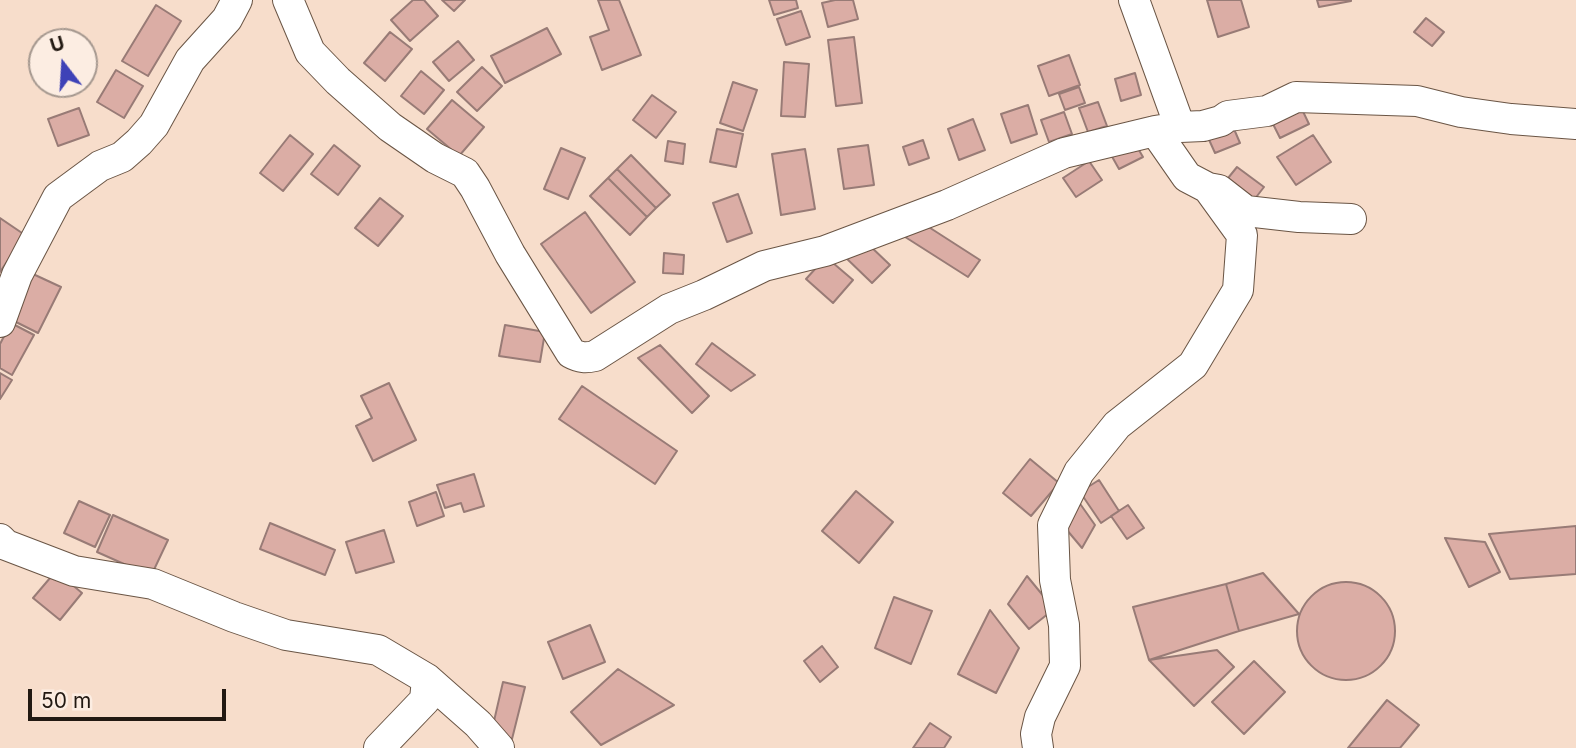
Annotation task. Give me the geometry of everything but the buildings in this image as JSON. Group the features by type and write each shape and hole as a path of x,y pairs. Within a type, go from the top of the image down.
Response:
{"street":[{"path":"0,322 17,275 58,197 100,166 122,157 139,142 154,125 190,60 227,19 237,0"},
{"path":"288,0 310,52 338,81 390,127 435,158 465,173 520,271 571,353 586,358 595,356 669,309 764,266 825,251 947,205 1064,153 1167,129 1203,127 1228,116 1267,111 1296,97 1417,101 1461,112 1576,124"},
{"path":"1134,0 1167,129 1187,177 1208,188 1219,190 1246,211 1351,219"},
{"path":"1038,748 1036,734 1040,717 1065,666 1064,625 1055,580 1053,525 1079,472 1117,425 1192,365 1238,290 1242,236 1208,188"},
{"path":"0,539 6,545 74,571 153,584 286,635 378,650 427,679 478,724 499,748"},
{"path":"392,734 425,700 427,679"}]}
